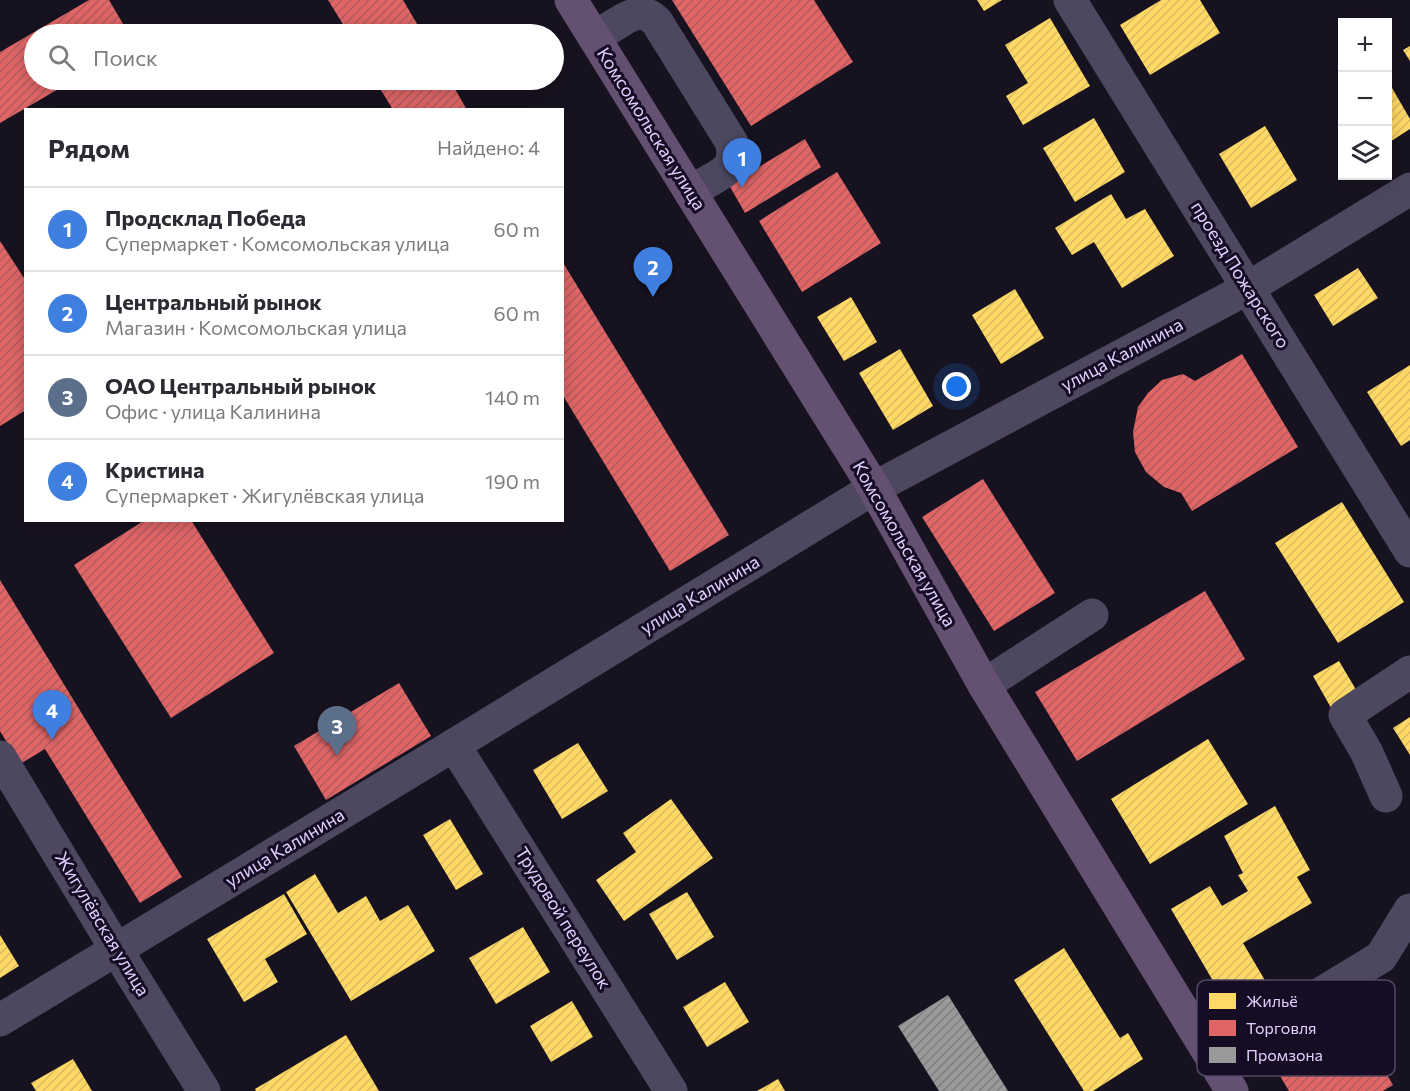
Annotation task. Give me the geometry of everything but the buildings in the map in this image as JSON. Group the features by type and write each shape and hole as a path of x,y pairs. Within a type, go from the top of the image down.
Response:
{"main road":[{"name":"Комсомольская улица","path":"571,0 874,488 984,685 1197,1033"},
{"name":"Комсомольская улица","path":"1223,1076 1232,1091"}],"street":[{"name":"проезд Пожарского","path":"1070,0 1410,551"},
{"path":"595,38 634,14 652,17 732,143 732,162 728,169 690,192"},
{"name":"улица Калинина","path":"0,1020 874,488 1248,288 1410,189"},
{"path":"984,685 1092,615"},
{"path":"1386,796 1367,753 1346,715 1410,672"},
{"name":"Трудовой переулок","path":"454,745 671,1091"},
{"name":"Жигулёвская улица","path":"0,757 204,1091"},
{"path":"1350,980 1372,967 1381,957 1410,910"}],"place":[{"name":"Продсклад Победа","path":"742,188"},
{"name":"Центральный рынок","path":"653,297"},
{"name":"Кристина","path":"52,740"},
{"name":"ОАО Центральный рынок","path":"337,756"}]}
